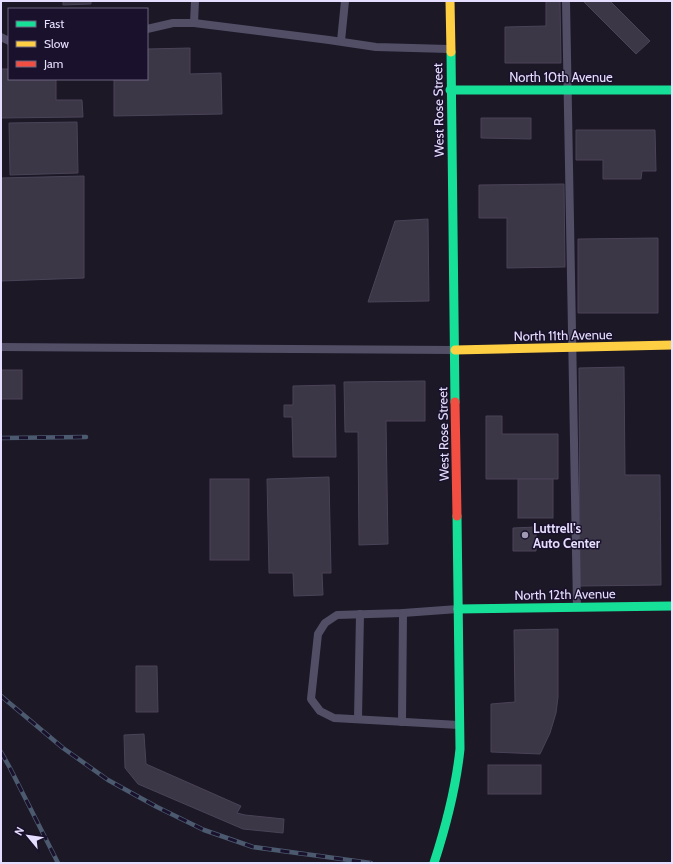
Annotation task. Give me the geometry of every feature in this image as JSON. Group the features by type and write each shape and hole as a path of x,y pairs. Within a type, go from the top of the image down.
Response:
{"main road":[{"name":"West Rose Street","path":"434,863 449,818 455,793 458,772 460,725 450,90 450,1"},
{"name":"North 10th Avenue","path":"450,90 672,90"},
{"name":"North 11th Avenue","path":"455,350 672,345"},
{"name":"North 12th Avenue","path":"458,609 672,606"}],"lane":[{"path":"194,23 195,1"},
{"path":"341,42 345,1"},
{"path":"566,1 577,607"},
{"path":"148,30 174,23 194,23 376,47 450,49"},
{"path":"1,347 455,350"},
{"path":"458,609 402,613 337,615 325,623 318,634 311,698 320,711 334,718 460,725"},
{"path":"402,613 402,722"},
{"path":"358,719 360,614"}],"building":[{"path":"63,1 91,1 91,4 63,5"},
{"path":"546,1 560,1 561,63 505,63 505,27 546,26"},
{"path":"583,1 610,1 650,41 636,54"},
{"path":"190,48 190,74 221,73 222,114 114,116 114,80 148,80 148,49"},
{"path":"1,69 8,69 8,80 56,80 56,100 82,100 83,117 1,118"},
{"path":"481,118 531,118 531,139 481,138"},
{"path":"77,122 78,173 10,175 9,123"},
{"path":"576,130 655,130 656,171 642,171 641,179 603,179 603,160 576,160"},
{"path":"84,176 84,278 1,281 1,178"},
{"path":"564,184 565,267 507,268 507,218 479,218 479,185"},
{"path":"428,219 429,301 368,302 395,221"},
{"path":"658,238 658,313 578,313 578,239"},
{"path":"624,367 625,475 660,475 661,585 580,586 579,368"},
{"path":"1,370 22,370 22,399 1,399"},
{"path":"425,381 425,421 386,421 388,544 359,545 358,432 345,432 344,382"},
{"path":"335,385 336,457 293,457 292,417 284,417 284,405 293,405 293,386"},
{"path":"486,416 502,416 502,434 558,434 558,479 486,479"},
{"path":"329,477 331,573 322,573 323,595 294,596 293,573 269,573 267,479"},
{"path":"210,479 249,479 249,560 210,560"},
{"path":"518,479 553,479 553,518 518,518"},
{"path":"536,527 536,551 513,551 513,528"},
{"path":"558,629 558,697 556,713 550,733 540,754 491,752 491,704 515,702 514,630"},
{"path":"136,666 157,666 158,712 136,712"},
{"path":"144,734 146,764 241,806 237,813 284,819 283,833 243,829 138,784 125,768 124,735"},
{"path":"488,765 541,765 541,794 488,794"}],"railway":[{"path":"1,438 86,437"},
{"path":"1,696 63,748 108,780 157,807 204,830 253,847 371,863"},
{"path":"1,752 58,863"}],"traffic: fast":[{"path":"451,52 455,402"},
{"path":"450,90 672,90"},
{"path":"434,863 450,807 460,749 457,516"},
{"path":"458,609 672,606"}],"traffic: slow":[{"path":"450,1 451,52"},
{"path":"455,350 672,345"}],"traffic: jam":[{"path":"455,402 457,516"}],"place":[{"name":"Luttrell's Auto Center","path":"525,535"}]}
